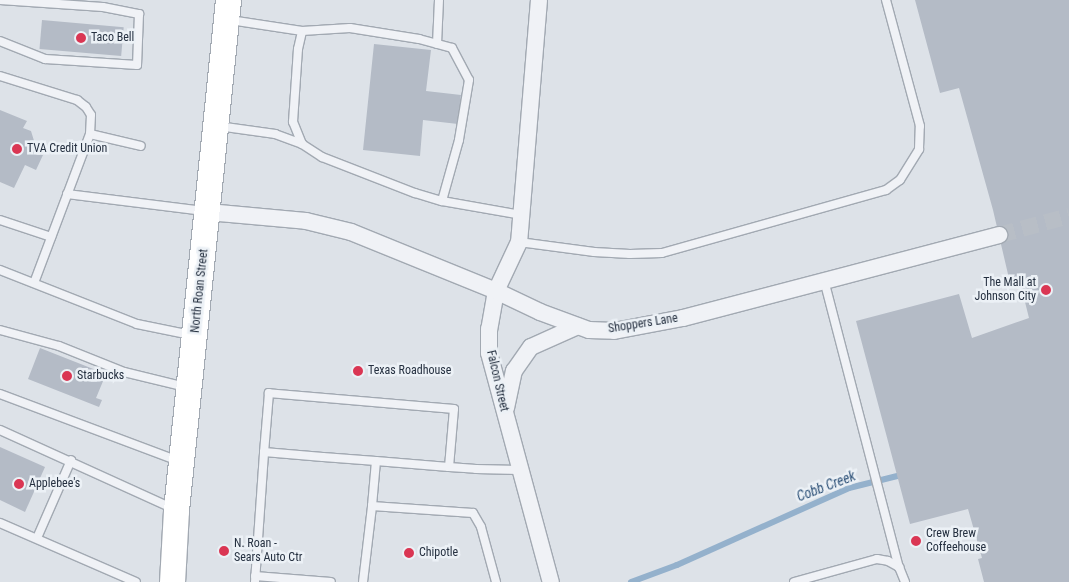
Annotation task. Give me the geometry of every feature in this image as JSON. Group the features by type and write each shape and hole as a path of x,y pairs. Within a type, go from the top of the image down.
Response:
{"main road":[{"name":"North Roan Street","path":"172,582 176,510 196,335 227,10"}],"street":[{"name":"Falcon Street","path":"539,0 532,111 519,242 496,291 488,329 489,352 551,582"},
{"name":"Shoppers Lane","path":"208,212 306,221 350,232 496,291 540,312 589,330 614,331 683,318 999,234"},
{"path":"505,415 508,388 514,371 531,348 578,326"}],"lane":[{"path":"0,0 103,4 139,14 137,65 45,59 0,41"},
{"path":"437,44 439,0"},
{"path":"519,242 594,252 630,254 662,252 886,190 900,180 919,149 920,126 886,0"},
{"path":"227,10 302,31 350,28 452,48 469,80 460,140 442,201"},
{"path":"302,31 298,49 293,122 302,144"},
{"path":"0,76 77,100 86,106 91,115 90,134 34,283"},
{"path":"216,126 275,134 302,144 322,157 415,193 442,201 521,215"},
{"path":"90,134 141,146"},
{"path":"67,194 208,212"},
{"path":"0,220 51,238"},
{"path":"0,270 137,324 196,335"},
{"path":"824,280 898,567 905,582"},
{"path":"0,330 59,346 124,372 190,388"},
{"path":"332,582 255,579 269,392 454,409 449,467"},
{"path":"0,394 182,462"},
{"path":"0,430 71,460 176,510"},
{"path":"264,452 449,467 520,470"},
{"path":"37,538 71,460"},
{"path":"364,582 376,461"},
{"path":"372,506 473,513 481,527 496,582"},
{"path":"0,523 136,582"},
{"path":"794,582 877,559 888,561 898,567"}],"building":[{"name":"The Mall at Johnson City","path":"915,0 1069,0 1069,582 984,582 978,559 982,558 968,509 910,524 856,321 959,294 972,338 1029,318 1021,286 1011,287 993,210 959,88 940,93"},
{"name":"Taco Bell","path":"42,20 124,27 121,56 39,49"},
{"path":"374,44 431,50 426,91 461,95 458,124 423,120 420,156 363,150"},
{"name":"TVA Credit Union","path":"0,110 27,121 23,128 31,131 35,144 34,154 43,155 36,170 25,165 14,188 0,182"},
{"name":"Starbucks","path":"40,348 106,374 96,398 102,400 99,407 28,379"},
{"name":"Applebee's","path":"0,447 45,467 25,512 0,500"}],"waterway":[{"name":"Cobb Creek","path":"631,582 677,565 849,488 905,474"}],"tunnel":[{"path":"999,235 1069,216"}],"place":[{"name":"Taco Bell","path":"81,38"},
{"name":"TVA Credit Union","path":"17,149"},
{"name":"The Mall at Johnson City","path":"1046,290"},
{"name":"Texas Roadhouse","path":"358,371"},
{"name":"Starbucks","path":"67,376"},
{"name":"Applebee's","path":"19,484"},
{"name":"Crew Brew Coffeehouse","path":"916,541"},
{"name":"N. Roan - Sears Auto Ctr","path":"224,551"},
{"name":"Chipotle","path":"409,553"}]}
